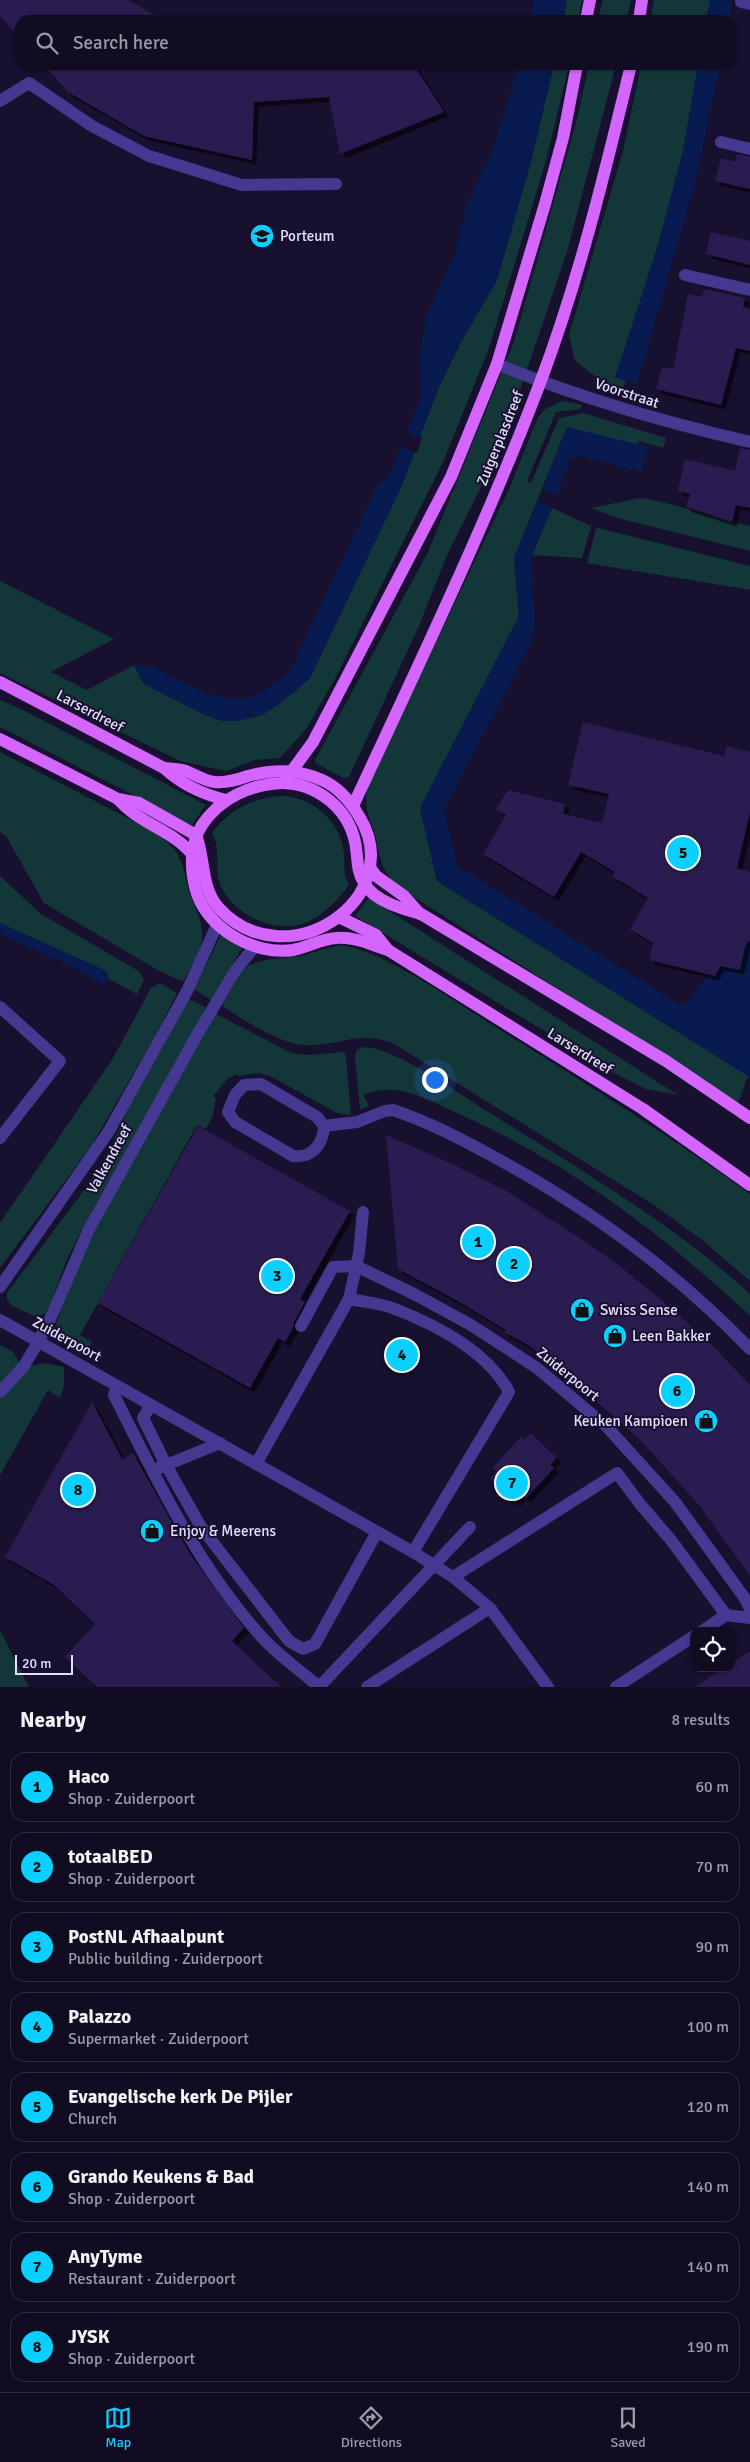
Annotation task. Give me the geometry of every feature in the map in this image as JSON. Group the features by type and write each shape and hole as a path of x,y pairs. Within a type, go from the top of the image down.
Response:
{"main road":[{"path":"587,15 590,0"},
{"path":"640,15 642,0"},
{"name":"Zuigerplasdreef","path":"283,783 313,742 451,477 497,364 545,204 562,138 576,70"},
{"name":"Zuigerplasdreef","path":"353,806 481,529 540,382 574,281 598,198 629,70"},
{"name":"Larserdreef","path":"0,682 164,768 179,782 209,796 226,800"},
{"path":"0,739 118,799 139,803 196,835 202,851 207,884 218,906 240,925 264,935 294,937 314,931 339,916 348,908 364,884 370,869 369,839 364,823 353,806 340,792 325,781 308,774 291,771"},
{"name":"Larserdreef","path":"164,768 185,771 206,780 224,782 264,772 291,771"},
{"path":"264,935 255,946 229,934 205,910 196,892 192,867 192,854 196,835 209,815 226,800 261,785 283,783 312,789 332,802 344,814 355,840 358,867 364,884 370,890 399,909 420,914 666,1060 750,1118"},
{"path":"118,799 130,813 167,833 185,846 192,854"},
{"path":"370,869 376,876 404,896 420,914"},
{"name":"Larserdreef","path":"339,916 376,935 388,950"},
{"name":"Larserdreef","path":"255,946 290,950 338,937 388,950 642,1109 750,1185"}],"street":[{"path":"0,101 29,83 92,126 149,156 242,185 336,184"},
{"path":"721,142 750,149"},
{"path":"685,275 750,290"},
{"name":"Voorstraat","path":"497,364 540,382 643,416 750,442"},
{"name":"Valkendreef","path":"0,1287 109,1131 186,992 217,924"},
{"name":"Valkendreef","path":"0,1392 24,1366 38,1342 52,1315 89,1229 234,972 255,946"},
{"path":"0,1007 60,1061 0,1138"},
{"path":"261,1084 318,1116 324,1126 323,1136 312,1153 304,1157 293,1156 235,1122 228,1112 235,1095 244,1085 261,1084"},
{"path":"324,1126 357,1122 378,1113 393,1110 472,1145 579,1206 693,1293 750,1349"},
{"path":"256,1464 349,1299 356,1266 363,1212"},
{"path":"301,1326 333,1267 356,1266"},
{"name":"Zuiderpoort","path":"356,1266 414,1294 471,1325 537,1368 607,1427 675,1502 744,1597 750,1609"},
{"path":"349,1299 394,1308 436,1328 476,1353 502,1378 509,1392 412,1552"},
{"name":"Zuiderpoort","path":"0,1320 434,1564 453,1577 490,1608 548,1687"},
{"path":"118,1386 114,1395 171,1509 218,1582 260,1636 319,1687 470,1527"},
{"path":"151,1405 143,1418 166,1465 202,1527 289,1641 303,1649 316,1644 377,1532"},
{"path":"152,1471 220,1443"},
{"path":"453,1577 617,1473 640,1504 671,1540 726,1615"},
{"path":"367,1687 490,1608"},
{"path":"708,1627 726,1615 750,1618"},
{"path":"616,1687 690,1639"}],"green space":[{"path":"567,0 582,0 579,15 564,15"},
{"path":"603,0 631,0 628,15 599,15"},
{"path":"654,0 710,0 707,15 651,15"},
{"path":"553,70 568,70 546,161 488,351 443,462 335,679 306,729 280,758 255,760 226,771 180,761 0,673 0,581 114,639 51,672 87,690 134,665 144,684 205,715 292,694 310,678 402,485 438,389 461,342 497,280 531,161"},
{"path":"588,70 615,70 567,252 518,396 485,479 447,555 419,626 349,777 344,778 315,763 315,760 428,552 514,342 576,123"},
{"path":"640,70 697,70 683,151 659,242 616,377 626,381 619,394 575,361 569,335 623,151"},
{"path":"562,401 582,405 580,409 556,412 527,481 531,483 559,418 583,413 666,438 663,448 639,441 637,445 567,427 514,558 519,616 420,808 437,881 748,1076 738,1103 398,887 383,867 368,814 366,796 369,783 509,489 538,417 545,409"},
{"path":"641,498 750,526 750,551 621,519 591,508"},
{"path":"552,508 591,526 582,558 532,555"},
{"path":"596,529 750,566 750,590 587,563"},
{"path":"0,700 23,710 206,805 192,825 0,727"},
{"path":"0,752 151,830 174,849 182,864 202,930 200,949 183,982 156,969 44,903 6,836 0,832"},
{"path":"286,796 297,798 317,808 333,824 342,844 345,875 349,885 340,897 316,917 302,924 278,926 255,919 244,913 227,896 219,879 215,839 212,833 227,817 254,801"},
{"path":"0,876 41,914 140,972 144,979 137,994 109,979 106,971 0,923"},
{"path":"369,898 678,1095 646,1089 610,1071 355,916"},
{"path":"221,935 242,948 211,1000 194,989"},
{"path":"340,945 376,956 440,991 623,1108 750,1194 750,1281 702,1240 654,1205 394,1044 382,1040 360,1038 328,1044 295,1044 261,1030 222,1005 241,972 248,966 265,960 300,956"},
{"path":"160,983 177,993 154,1038 91,1146 0,1268 0,1223 112,1060 151,988"},
{"path":"189,999 205,1007 205,1010 90,1214 67,1259 47,1313 36,1317 11,1305 7,1300 7,1293 102,1166 128,1109"},
{"path":"216,1014 291,1053 307,1055 344,1052 351,1115 337,1113 270,1076 258,1073 239,1076 237,1074 227,1079 213,1096 216,1098 213,1115 206,1129 197,1125 80,1335 92,1342 85,1353 79,1354 60,1341 56,1324 79,1260 141,1144"},
{"path":"363,1047 376,1049 392,1055 428,1073 657,1220 720,1268 750,1294 750,1316 684,1257 614,1203 577,1178 500,1133 424,1098 400,1091 376,1091 363,1095 369,1106 360,1110 355,1056 357,1050"},
{"path":"0,1345 13,1352 21,1365 0,1388"},
{"path":"44,1363 64,1367 64,1386 60,1398 48,1390 0,1475 0,1399 31,1366"},
{"path":"0,1630 29,1687 0,1687"}],"water":[{"path":"534,0 567,0 564,15 532,15"},
{"path":"710,0 732,0 730,15 707,15"},
{"path":"517,70 553,70 531,161 497,280 461,342 438,389 402,485 310,678 278,705 262,715 238,721 222,721 205,715 144,684 134,665 161,670 209,694 235,699 261,692 275,684 290,671 378,484 387,479 393,467 421,397 420,350 427,315 455,253 467,204 490,157"},
{"path":"697,70 719,70 696,179 637,384 615,377 659,242 683,151"},
{"path":"567,427 648,447 641,472 581,456 570,460 557,495 542,489"},
{"path":"537,501 552,508 531,558 535,625 530,644 444,810 457,866 679,1004 687,1004 708,975 716,976 721,964 740,970 746,942 750,939 750,1077 437,881 420,808 519,616 514,558"},
{"path":"0,923 106,971 109,979 102,984 74,967 0,934"}],"pier":[{"path":"405,431 422,438 417,453 399,446"}],"building":[{"path":"0,0 129,0 154,15 15,15 15,32 0,16"},
{"path":"48,70 417,70 444,112 340,154 329,97 254,102 252,160 144,136 68,92"},
{"path":"737,154 750,157 750,189 715,181 721,158 735,162"},
{"path":"711,232 750,241 750,265 706,254"},
{"path":"704,289 745,298 743,307 750,309 750,351 736,348 721,405 656,389 662,367 673,369 688,294 702,297"},
{"path":"740,448 750,450 750,508 736,505 732,522 686,507 690,494 678,491 685,459 735,471"},
{"path":"583,722 724,756 727,746 750,752 750,812 737,868 750,872 750,939 745,947 740,970 720,966 715,976 649,960 653,943 630,929 648,898 612,876 615,872 581,852 554,897 483,854 506,815 496,809 508,790 565,804 563,814 602,823 609,794 568,785"},
{"path":"198,1126 350,1211 300,1299 305,1302 294,1322 293,1328 285,1342 278,1338 250,1388 98,1303"},
{"path":"386,1135 448,1162 508,1192 581,1239 617,1264 670,1307 718,1351 750,1385 750,1576 699,1505 642,1442 598,1401 530,1346 504,1332 506,1330 456,1300 398,1269"},
{"path":"92,1402 122,1459 133,1453 190,1554 244,1628 232,1641 281,1687 97,1687 65,1657 95,1624 54,1585 5,1557"},
{"path":"531,1433 557,1458 550,1465 554,1468 547,1476 526,1498 522,1495 516,1502 490,1478 496,1471 493,1467 521,1437 524,1440"},
{"path":"750,1651 750,1687 695,1687 717,1672 735,1672 735,1660"}],"place":[{"name":"Porteum","path":"262,236"},
{"name":"Evangelische kerk De Pijler","path":"683,853"},
{"name":"Haco","path":"478,1242"},
{"name":"totaalBED","path":"514,1264"},
{"name":"PostNL Afhaalpunt","path":"277,1276"},
{"name":"Swiss Sense","path":"582,1310"},
{"name":"Leen Bakker","path":"615,1336"},
{"name":"Palazzo","path":"402,1355"},
{"name":"Grando Keukens & Bad","path":"677,1391"},
{"name":"Keuken Kampioen","path":"706,1421"},
{"name":"AnyTyme","path":"512,1483"},
{"name":"JYSK","path":"78,1490"},
{"name":"Enjoy & Meerens","path":"152,1531"}]}
